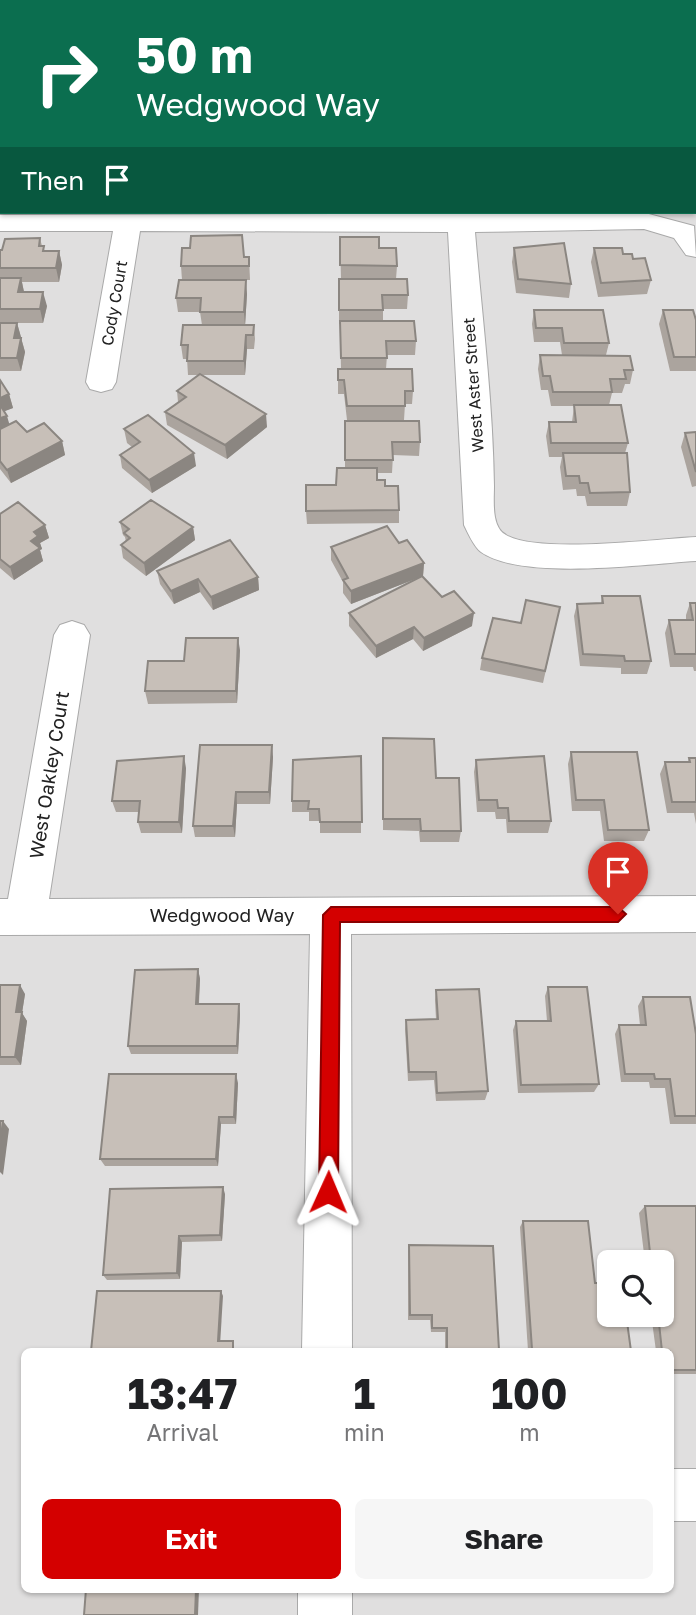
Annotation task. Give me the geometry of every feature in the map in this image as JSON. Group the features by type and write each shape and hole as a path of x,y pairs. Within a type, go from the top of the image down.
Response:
{"street":[{"path":"0,223 461,224 645,221 684,232 696,249"},
{"name":"Cody Court","path":"101,382 128,223"},
{"name":"West Aster Street","path":"461,224 478,458 480,525 492,543 519,554 556,556 696,549"},
{"name":"West Oakley Court","path":"13,915 72,635"},
{"name":"Wedgwood Way","path":"13,915 696,914"},
{"path":"327,1348 331,915"},
{"path":"674,1495 696,1496"},
{"path":"325,1593 325,1615"}],"shaded area":[{"path":"0,214 696,214 696,1615 0,1615"}],"building":[{"path":"242,235 244,257 249,257 249,266 181,266 182,248 190,248 191,236"},
{"path":"340,237 379,237 379,248 396,248 397,266 340,265"},
{"path":"40,238 39,246 44,246 43,251 59,251 56,268 0,268 0,250 5,239"},
{"path":"564,243 571,284 518,279 514,248"},
{"path":"594,248 622,248 623,254 632,254 633,259 645,258 651,280 601,283"},
{"path":"0,278 21,278 18,292 43,292 40,309 0,309"},
{"path":"339,279 407,279 408,295 382,295 383,310 339,310"},
{"path":"179,280 246,280 244,312 200,312 201,298 176,298"},
{"path":"534,310 603,310 609,343 564,343 562,328 536,328"},
{"path":"663,310 693,310 696,320 696,357 674,357"},
{"path":"340,321 414,321 416,341 386,341 387,358 341,358"},
{"path":"0,323 17,323 14,338 21,338 17,358 0,358"},
{"path":"183,325 254,325 253,335 246,335 244,361 187,361 188,345 181,345"},
{"path":"540,355 630,356 633,370 624,370 626,379 610,379 612,392 553,392 550,376 543,376"},
{"path":"338,369 412,369 413,391 405,391 405,406 347,406 344,380 338,380"},
{"path":"200,374 266,414 225,445 165,412 186,397 177,391"},
{"path":"0,380 9,394 0,398"},
{"path":"0,405 7,416 0,418"},
{"path":"574,405 621,405 628,443 551,443 549,422 576,422"},
{"path":"148,415 194,453 149,480 120,455 140,442 124,429"},
{"path":"16,421 27,432 44,423 62,441 7,470 0,461 0,429"},
{"path":"345,421 419,421 420,442 392,442 393,460 345,460"},
{"path":"696,432 696,472 685,433"},
{"path":"563,453 627,453 630,492 590,493 588,483 580,483 579,476 566,476"},
{"path":"337,468 377,468 377,480 385,480 385,486 398,486 399,510 306,511 306,485 336,485"},
{"path":"151,500 193,527 144,563 121,545 130,538 124,533 129,529 120,522"},
{"path":"18,502 45,525 34,532 38,536 31,541 40,548 10,567 0,559 0,514"},
{"path":"387,526 399,543 407,540 424,563 351,591 343,580 348,578 331,547"},
{"path":"230,540 258,577 211,597 198,579 171,591 157,571"},
{"path":"422,576 442,597 454,591 474,613 424,638 414,627 376,646 349,613"},
{"path":"602,596 640,596 651,661 625,661 624,656 583,654 577,604 603,603"},
{"path":"526,600 560,607 545,671 482,658 493,618 521,623"},
{"path":"690,603 696,603 696,654 675,654 669,620 693,620"},
{"path":"186,638 238,638 236,691 145,691 148,661 184,661"},
{"path":"383,738 434,739 436,778 459,778 461,831 421,831 420,819 383,819"},
{"path":"200,745 272,745 269,792 236,792 233,826 193,826"},
{"path":"571,752 637,752 649,830 608,830 604,800 576,800"},
{"path":"184,756 179,822 138,822 140,801 112,801 117,761"},
{"path":"361,756 362,822 320,822 319,809 308,809 309,801 292,801 293,760"},
{"path":"544,756 551,821 509,821 508,808 498,808 497,800 479,800 476,760"},
{"path":"689,758 696,758 696,802 672,802 665,762 690,762"},
{"path":"198,969 196,1004 239,1004 237,1046 128,1046 135,970"},
{"path":"0,985 20,985 16,1012 22,1012 15,1057 0,1057"},
{"path":"548,987 587,987 599,1084 521,1085 516,1021 551,1021"},
{"path":"479,989 488,1091 437,1093 436,1072 409,1072 406,1020 438,1019 436,990"},
{"path":"643,997 690,997 696,1034 696,1116 675,1116 670,1079 655,1079 654,1074 625,1074 619,1025 646,1025"},
{"path":"109,1074 236,1074 234,1117 219,1117 216,1159 100,1159"},
{"path":"0,1121 3,1121 0,1143"},
{"path":"223,1187 220,1235 179,1236 177,1273 103,1275 110,1189"},
{"path":"645,1206 696,1206 696,1370 674,1370 674,1348 662,1348 659,1327 674,1327 674,1250 650,1250"},
{"path":"523,1221 588,1221 597,1283 597,1327 628,1327 631,1348 532,1348"},
{"path":"409,1245 493,1246 499,1348 447,1348 447,1328 432,1328 432,1315 410,1315"},
{"path":"97,1291 221,1291 218,1341 233,1341 233,1348 91,1348"},
{"path":"86,1593 196,1593 195,1615 84,1615"}],"route":[{"path":"328,1192 331,915 618,914"}]}
